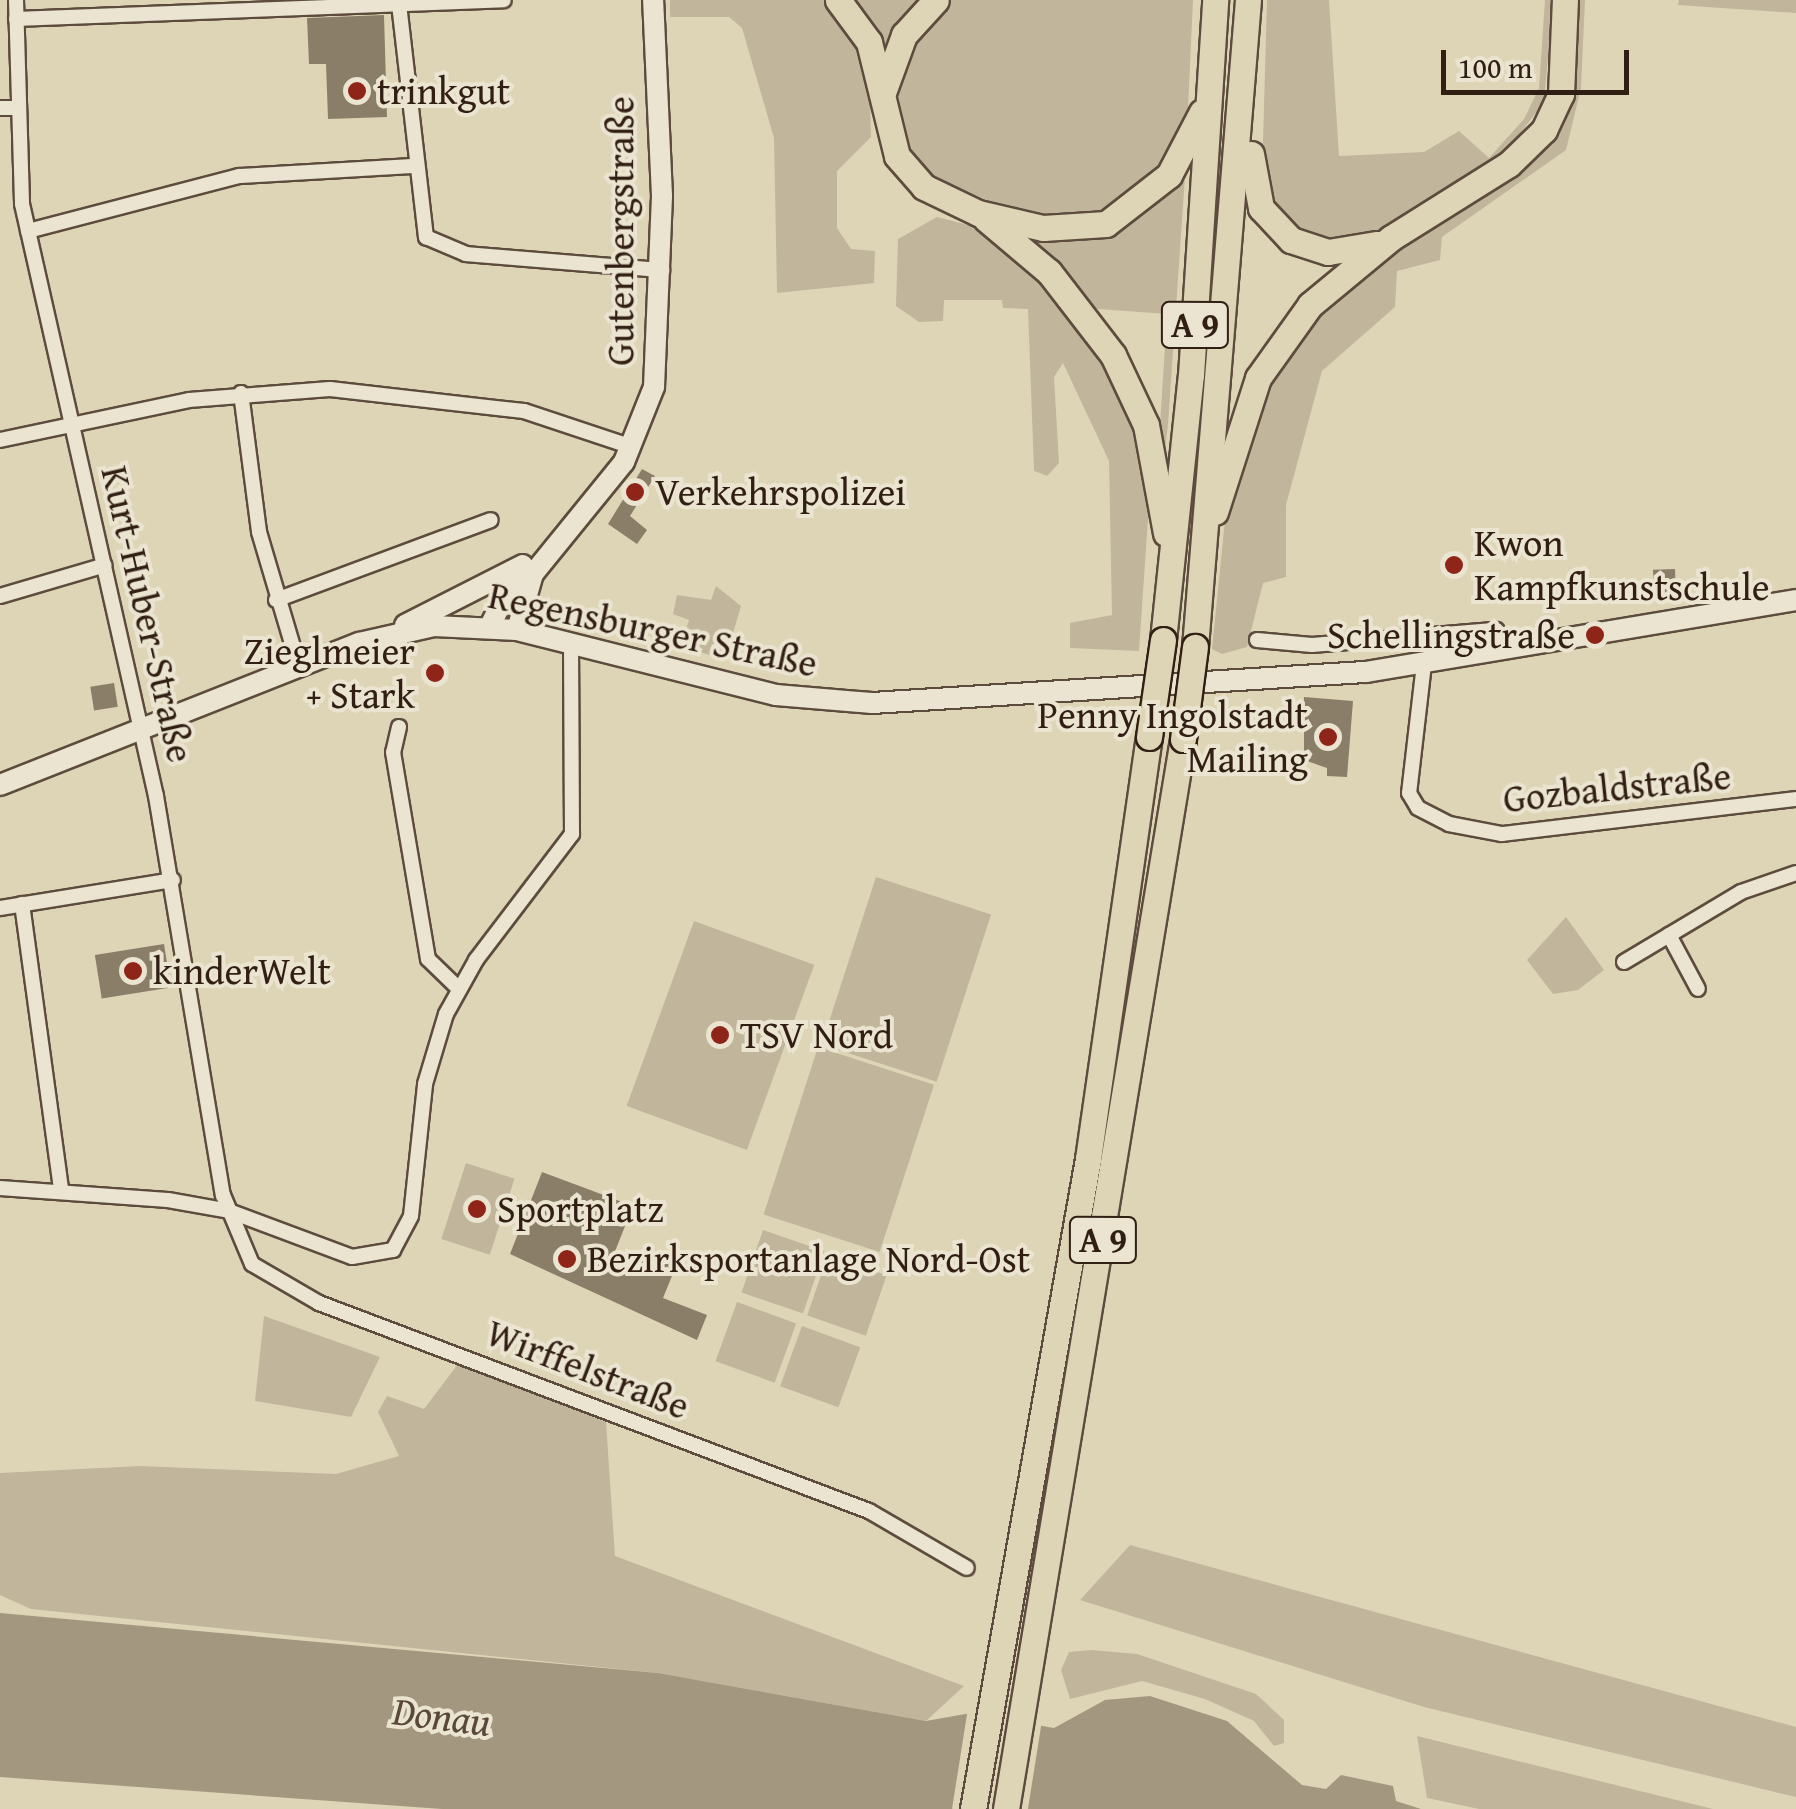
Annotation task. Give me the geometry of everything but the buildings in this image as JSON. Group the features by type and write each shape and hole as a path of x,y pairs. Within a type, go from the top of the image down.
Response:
{"highway":[{"name":"A 9","path":"838,0 864,30 883,94 890,143 904,166 938,196 978,213 1063,229 1119,217 1180,160 1210,85"},
{"name":"A 9","path":"883,94 904,36 936,0"},
{"name":"A 9","path":"972,1809 1013,1562 1092,1140 1149,737 1171,565 1216,0"},
{"name":"A 9","path":"1215,512 1248,122 1251,0"},
{"name":"A 9","path":"1006,1809 1183,739 1205,555 1251,0"},
{"name":"A 9","path":"1205,555 1244,409 1272,353 1332,283 1391,238 1509,164 1544,130 1561,94 1565,0"},
{"name":"A 9","path":"1248,122 1261,208 1281,232 1328,252 1391,238"},
{"name":"A 9","path":"978,213 1049,272 1113,354 1146,425 1171,565"}],"street":[{"name":"Kurt-Huber-Straße","path":"16,0 8,108 28,231 142,730 229,1211 241,1239"},
{"path":"16,19 258,5 504,0"},
{"name":"Gutenbergstraße","path":"517,630 527,588 551,548 632,447 654,387 662,270 653,0"},
{"path":"400,4 422,224 436,245 662,270"},
{"path":"28,231 239,176 414,166"},
{"path":"241,393 276,600 299,667"},
{"path":"0,440 241,393 430,395 524,410 632,447"},
{"path":"276,600 491,520"},
{"name":"Gutenbergstraße","path":"490,626 498,599 524,565 551,548"},
{"path":"0,596 104,565"},
{"path":"390,632 524,565"},
{"name":"Regensburger Straße","path":"0,785 390,632 490,626 517,630 776,695 872,704 1274,681 1424,664 1796,600"},
{"path":"1257,640 1312,645 1496,630 1499,650"},
{"path":"0,1188 60,1189 229,1211 352,1256 380,1256 402,1240 426,1084 458,988 572,834 571,643"},
{"name":"Gozbaldstraße","path":"1424,664 1409,793 1418,808 1449,824 1502,834 1796,799"},
{"path":"399,727 392,752 428,959 458,988"},
{"path":"1624,962 1740,892 1796,874"},
{"path":"0,908 172,880"},
{"path":"22,904 60,1189"},
{"path":"1668,935 1698,989"},
{"name":"Wirffelstraße","path":"241,1239 252,1264 319,1303 930,1540 967,1568"}],"shaded area":[{"path":"670,0 829,0 869,62 871,137 837,171 837,228 851,249 875,251 874,283 777,293 774,138 742,28 729,17 670,17"},
{"path":"850,0 925,0 887,56"},
{"path":"946,0 1193,0 1188,108 1161,173 1107,215 1026,217 923,172 902,141 893,90 901,56"},
{"path":"1267,0 1329,0 1339,156 1424,152 1459,131 1489,158 1524,119 1539,88 1545,0 1553,0 1544,102 1503,156 1388,230 1345,245 1281,225 1262,176"},
{"path":"1573,0 1585,0 1581,88 1566,150 1442,237 1440,260 1397,271 1395,307 1322,371 1286,505 1286,577 1263,583 1247,647 1222,654 1212,649 1225,520 1258,391 1317,304 1548,138"},
{"path":"1679,0 1796,0 1796,13 1678,5"},
{"path":"1186,162 1161,479 1150,425 1160,425 1167,314 1084,308 1010,227 1075,236"},
{"path":"937,217 987,230 1018,253 1106,362 1140,451 1149,504 1139,651 1070,648 1070,623 1112,615 1109,461 1063,363 1054,377 1059,463 1047,476 1034,471 1028,309 1003,308 1002,300 944,300 943,321 919,322 896,306 898,239"},
{"path":"716,586 741,606 725,660 681,646 689,620 673,614 677,595 711,600"},
{"path":"876,877 991,914 937,1082 822,1044"},
{"path":"1566,917 1604,970 1578,990 1553,994 1527,960"},
{"name":"TSV Nord","path":"694,921 814,965 747,1150 627,1106"},
{"path":"818,1047 934,1085 880,1252 764,1214"},
{"name":"Sportplatz","path":"466,1163 515,1179 490,1255 441,1239"},
{"path":"763,1230 824,1251 803,1314 742,1292"},
{"path":"828,1255 887,1275 866,1336 807,1316"},
{"path":"737,1302 796,1324 775,1383 715,1361"},
{"path":"264,1316 380,1357 351,1417 255,1401"},
{"path":"802,1326 860,1347 838,1407 780,1386"},
{"path":"458,1364 606,1422 615,1556 964,1686 926,1721 658,1673 31,1609 0,1595 0,1473 140,1466 336,1474 399,1456 378,1412 387,1396 424,1409"},
{"path":"1130,1545 1796,1727 1796,1797 1424,1707 1080,1600"},
{"path":"1069,1652 1137,1654 1256,1694 1284,1720 1284,1743 1274,1746 1254,1721 1205,1699 1142,1681 1070,1699 1061,1670"},
{"path":"1417,1736 1713,1809 1479,1809 1427,1798"}],"water":[{"name":"Donau","path":"0,1613 658,1673 926,1721 971,1713 1054,1728 1105,1700 1150,1696 1227,1721 1302,1785 1326,1789 1341,1775 1393,1786 1396,1801 1421,1809 442,1809 0,1777"}],"pier":[{"path":"968,1708 1042,1720 1028,1809 952,1809"}],"place":[{"name":"trinkgut","path":"357,91"},
{"name":"Verkehrspolizei","path":"635,492"},
{"name":"Kwon Kampfkunstschule","path":"1454,565"},
{"name":"Schellingstraße","path":"1595,635"},
{"name":"Zieglmeier + Stark","path":"435,673"},
{"name":"Penny Ingolstadt Mailing","path":"1328,737"},
{"name":"kinderWelt","path":"133,971"},
{"name":"TSV Nord","path":"720,1035"},
{"name":"Sportplatz","path":"477,1209"},
{"name":"Bezirksportanlage Nord-Ost","path":"567,1259"}]}
